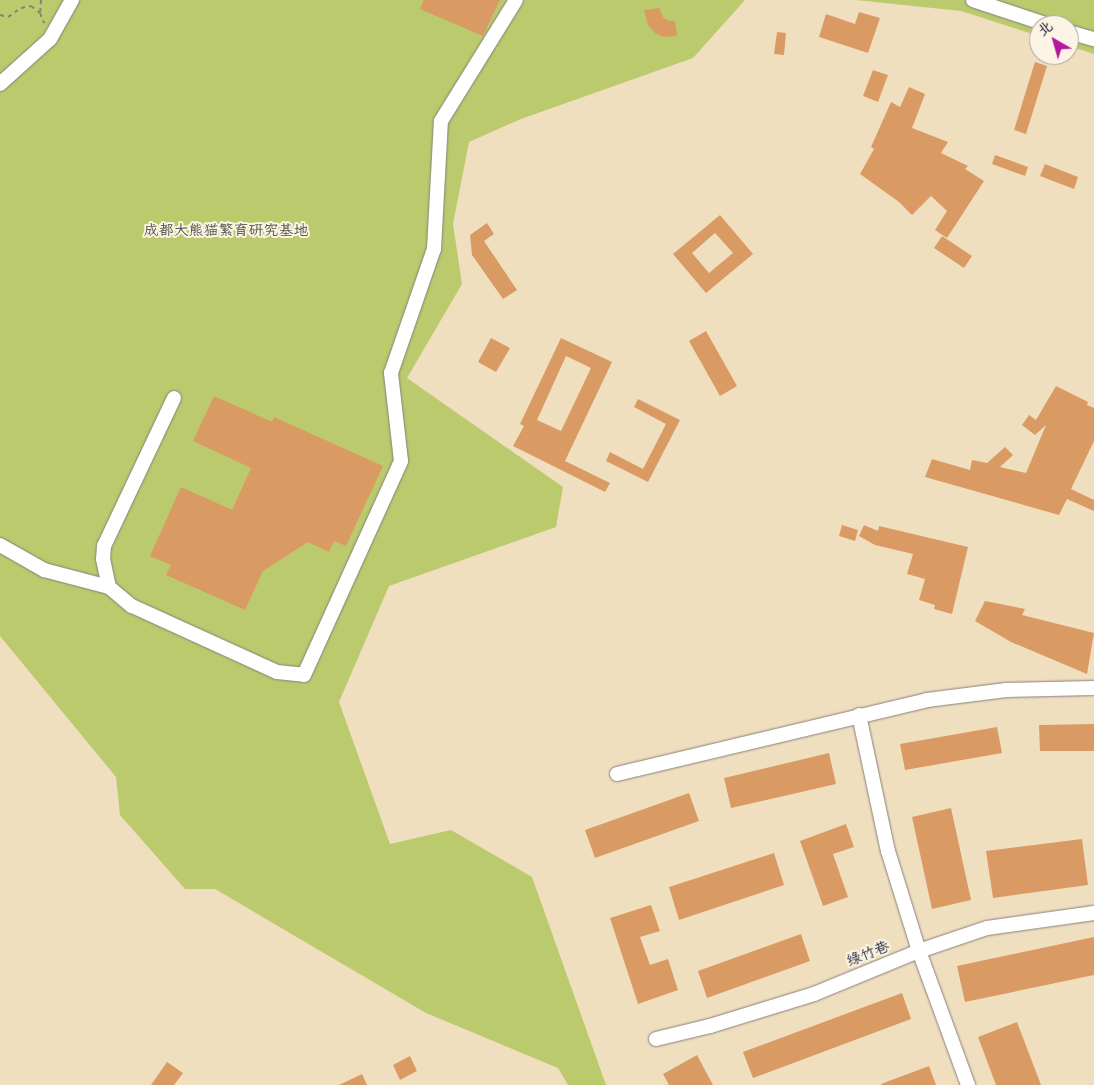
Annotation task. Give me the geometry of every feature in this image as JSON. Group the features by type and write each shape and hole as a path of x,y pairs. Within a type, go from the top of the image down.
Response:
{"street":[{"path":"0,84 50,39 72,0"},
{"path":"0,545 44,570 109,587 119,597 141,610 277,672 304,675 401,461 391,373 434,249 441,121 516,0"},
{"path":"973,0 1029,19"},
{"path":"1079,35 1094,39"},
{"path":"109,587 103,559 104,546 174,398"},
{"path":"617,774 927,700 1006,690 1094,688"},
{"path":"859,715 888,851 919,951 968,1085"},
{"name":"绿竹巷","path":"656,1039 710,1026 814,994 919,951 987,928 1094,913"}],"path":[{"path":"41,0 40,13 50,39"},
{"path":"0,15 8,17 21,8 31,6 40,13"}],"green space":[{"name":"成都大熊猫繁育研究基地","path":"0,0 745,0 693,58 521,119 469,142 453,224 462,284 407,378 563,487 556,527 389,586 339,702 390,844 451,830 532,877 606,1085 568,1085 558,1068 426,1013 215,889 185,889 120,815 116,777 0,636"},
{"path":"856,0 1094,0 1094,54 1079,49 1079,15 1029,15 1029,33 961,11"}],"building":[{"path":"424,0 500,0 483,36 420,9"},
{"path":"659,8 663,17 669,21 675,21 677,36 663,37 655,33 648,25 644,10"},
{"path":"859,12 880,18 868,53 819,37 826,14 855,24"},
{"path":"777,32 786,33 784,55 774,54"},
{"path":"1034,65 1047,66 1026,134 1014,130"},
{"path":"873,70 888,75 878,102 863,96"},
{"path":"909,87 925,94 912,128 948,142 941,153 968,166 965,169 984,181 947,238 935,230 947,211 931,196 912,215 899,202 860,174 874,149 871,147 891,102 900,107"},
{"path":"995,155 1028,167 1025,176 992,164"},
{"path":"1045,164 1078,177 1074,189 1040,176"},
{"path":"720,215 753,254 706,293 673,254","holes":["715,233 733,253 709,273 692,253"]},
{"path":"487,223 494,234 484,241 517,290 503,299 472,255 470,235"},
{"path":"942,236 972,256 964,268 934,248"},
{"path":"706,331 737,386 720,396 689,341"},
{"path":"491,338 510,348 496,372 478,362"},
{"path":"561,338 612,362 565,461 610,483 605,492 513,446 524,426 520,424","holes":["566,356 591,368 561,431 537,420"]},
{"path":"1056,386 1088,402 1087,405 1094,408 1094,441 1071,489 1094,500 1094,511 1067,499 1059,515 925,477 932,459 970,470 972,460 987,463 1005,447 1013,455 1000,467 1026,473 1046,425 1035,435 1022,425 1029,415 1036,420"},
{"path":"214,396 272,422 274,417 383,466 346,546 334,541 329,552 308,542 263,571 245,610 166,575 171,565 150,556 181,487 232,510 251,468 193,441"},
{"path":"638,399 680,420 648,482 606,461 610,452 643,469 666,424 634,407"},
{"path":"842,525 858,530 855,541 839,536"},
{"path":"864,525 878,531 879,526 968,547 952,614 934,609 935,605 919,600 925,579 907,574 913,554 875,545 859,536"},
{"path":"985,601 1025,609 1022,615 1094,633 1087,674 1011,642 975,621"},
{"path":"1094,724 1094,751 1040,751 1039,725"},
{"path":"997,727 1002,753 905,770 900,744"},
{"path":"829,753 836,784 731,808 724,778"},
{"path":"689,793 699,821 595,858 585,830"},
{"path":"951,808 971,900 932,909 912,817"},
{"path":"846,824 854,847 833,854 848,897 823,906 800,841"},
{"path":"1082,839 1088,885 993,898 986,851"},
{"path":"774,853 784,885 679,920 669,887"},
{"path":"651,905 660,931 640,937 650,965 668,959 678,990 638,1004 610,918"},
{"path":"801,934 810,961 707,998 698,971"},
{"path":"1094,937 1094,975 965,1002 957,966"},
{"path":"902,993 911,1019 753,1078 743,1052"},
{"path":"1017,1022 1041,1085 996,1085 978,1037"},
{"path":"697,1055 713,1085 669,1085 663,1074"},
{"path":"410,1056 417,1071 400,1080 393,1065"},
{"path":"167,1062 183,1073 174,1085 151,1085"},
{"path":"929,1066 936,1085 881,1084"},
{"path":"362,1074 367,1085 339,1085"}]}
